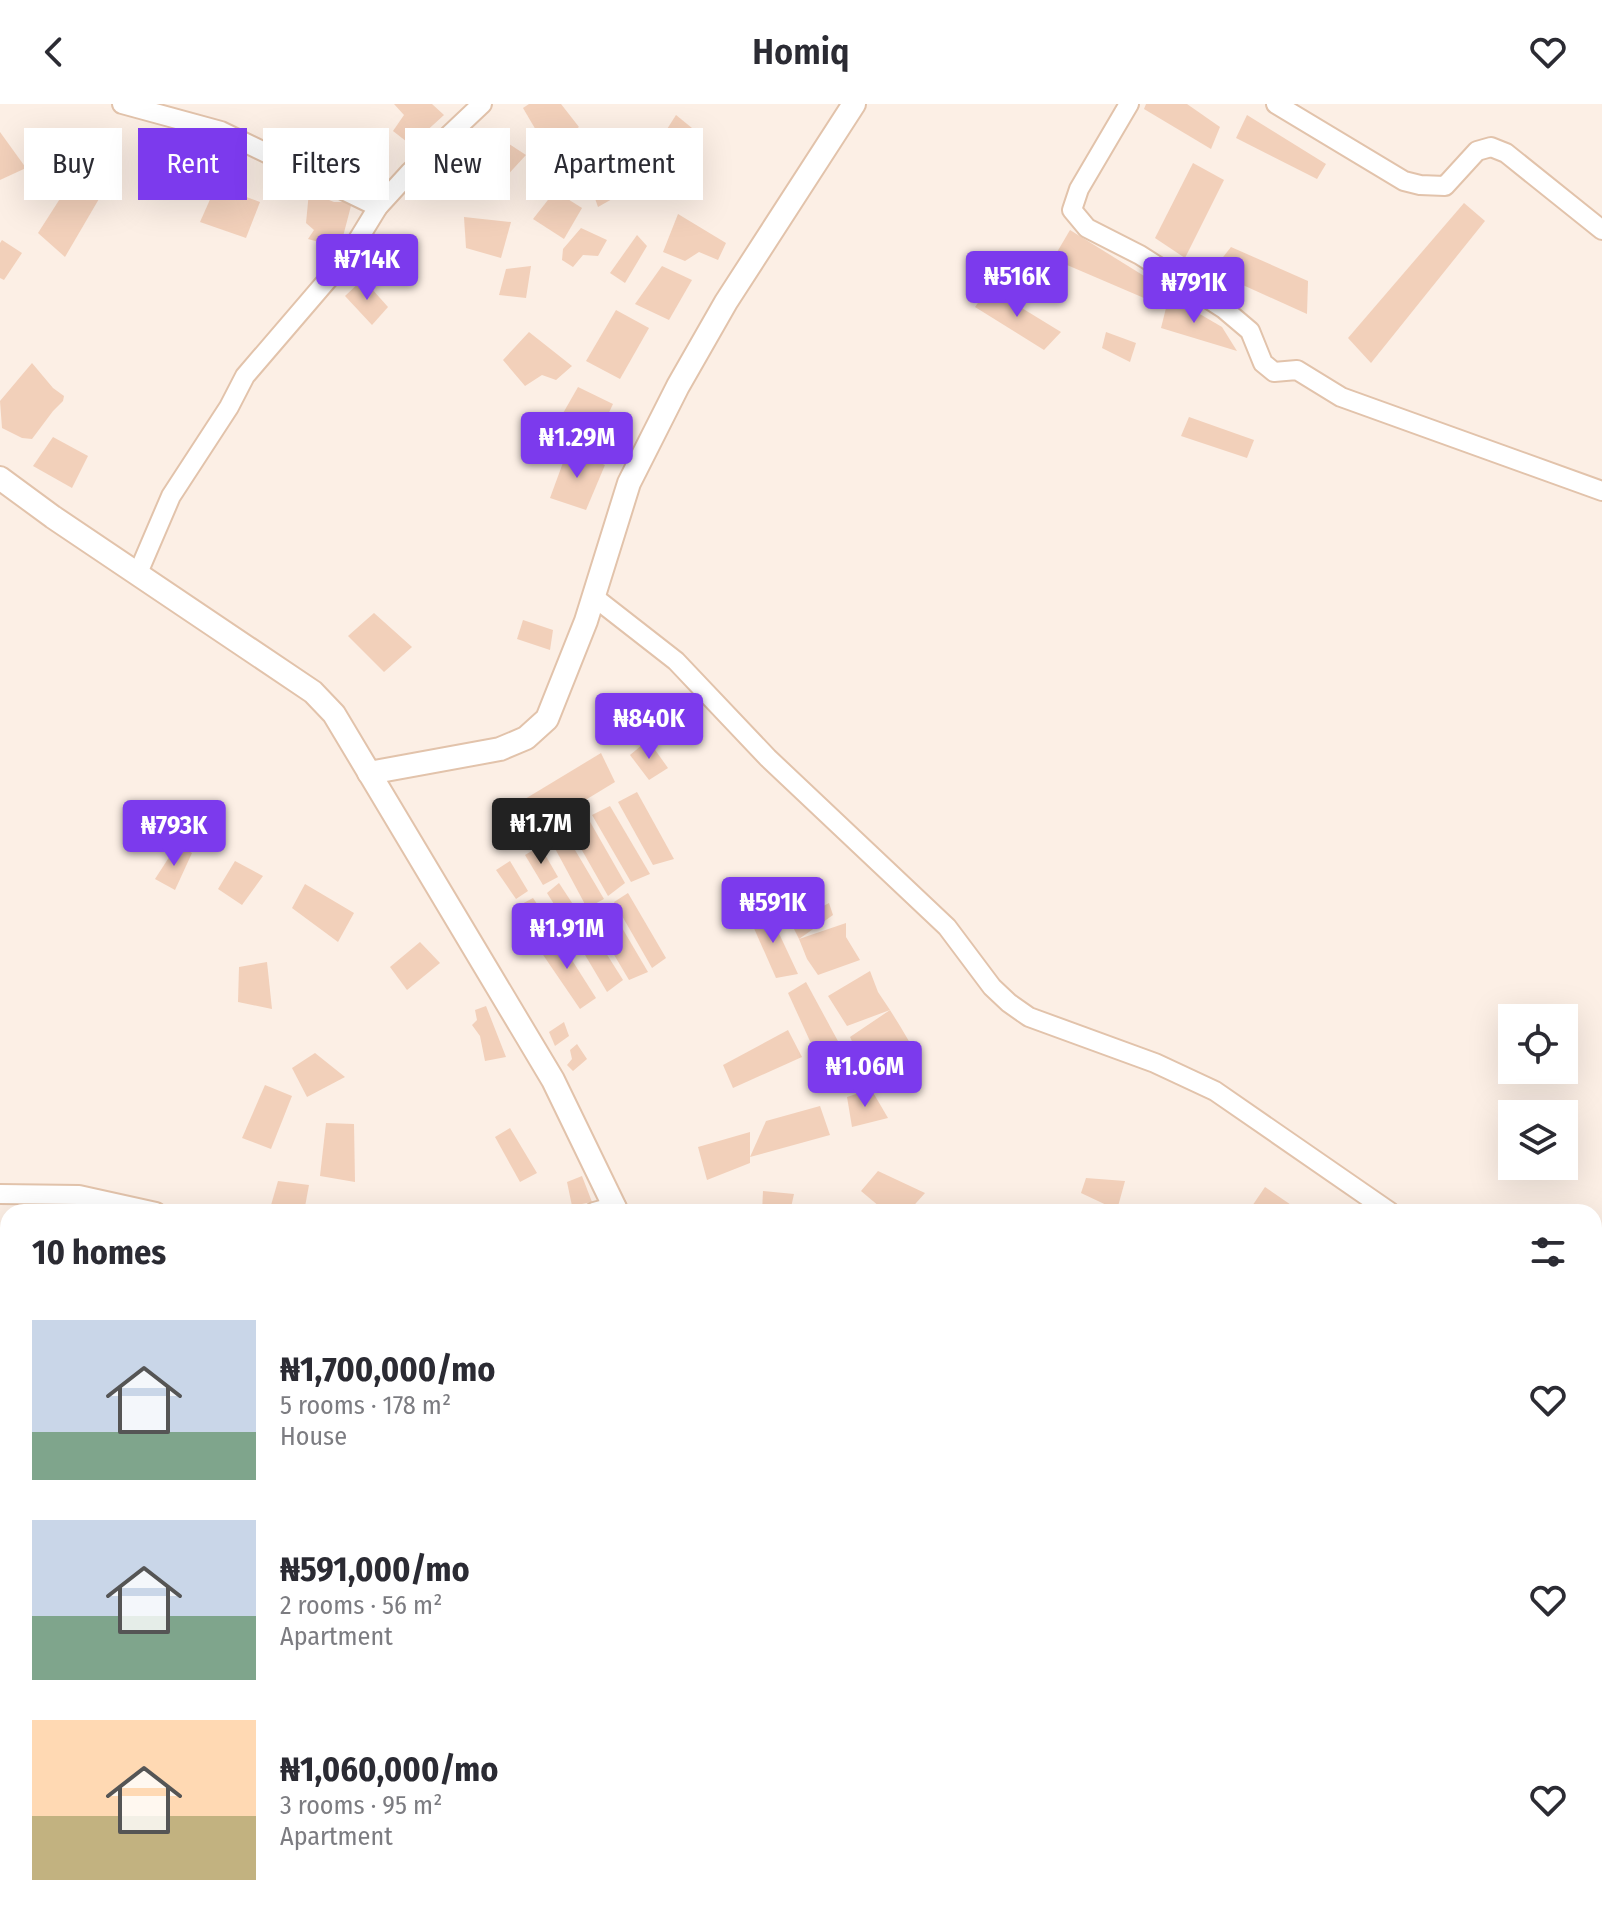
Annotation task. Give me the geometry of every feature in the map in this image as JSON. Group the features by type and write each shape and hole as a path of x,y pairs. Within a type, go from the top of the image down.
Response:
{"street":[{"path":"122,104 221,131 378,207"},
{"path":"138,573 171,496 229,407 245,376 348,256 378,207 482,104"},
{"path":"369,773 500,749 526,738 547,719 594,597 629,483 678,386 726,302 854,104"},
{"path":"1129,104 1079,189 1072,210 1087,228 1140,255 1224,309 1250,331 1263,363 1274,372 1297,370 1341,397 1602,491"},
{"path":"1276,104 1404,181 1420,185 1445,186 1477,151 1491,147 1506,153 1602,230"},
{"path":"0,478 313,692 334,714 553,1080 606,1204"},
{"path":"594,597 676,661 768,758 947,927 992,987 1009,1003 1029,1017 1155,1063 1215,1091 1378,1204"},
{"path":"0,1194 79,1195 120,1204"}],"building":[{"path":"394,104 432,104 444,115 430,128 405,128 405,140 393,131 404,115"},
{"path":"529,104 561,104 579,127 535,128 523,108"},
{"path":"1146,104 1187,104 1220,127 1211,149 1144,109"},
{"path":"676,115 692,128 668,128"},
{"path":"1247,115 1326,164 1317,179 1236,138"},
{"path":"0,132 24,169 0,180"},
{"path":"510,145 526,155 510,172"},
{"path":"1193,163 1224,180 1185,258 1155,238"},
{"path":"247,197 260,202 246,238 200,222 210,200 247,200"},
{"path":"59,200 98,200 65,257 38,233"},
{"path":"308,200 352,202 340,248 308,239 314,230 306,223"},
{"path":"548,200 569,200 582,208 564,239 533,219"},
{"path":"596,200 610,200 598,207"},
{"path":"1464,203 1485,221 1371,363 1348,338"},
{"path":"678,214 726,243 718,260 699,252 685,261 663,252"},
{"path":"464,217 511,222 501,258 466,248"},
{"path":"581,228 607,240 598,256 583,255 573,267 562,260 563,249"},
{"path":"1070,230 1149,279 1144,298 1053,259"},
{"path":"637,235 647,246 625,283 610,273"},
{"path":"2,240 22,253 4,280 0,278"},
{"path":"1231,247 1308,281 1307,314 1212,271"},
{"path":"531,266 526,298 499,295 506,269"},
{"path":"662,266 692,280 669,320 635,304"},
{"path":"363,279 388,307 372,325 345,296"},
{"path":"989,288 1061,332 1044,350 975,307"},
{"path":"1169,296 1222,327 1237,351 1161,328"},
{"path":"616,310 649,328 620,379 586,361"},
{"path":"529,332 572,366 556,380 542,375 525,386 503,360"},
{"path":"1106,332 1136,343 1130,362 1102,348"},
{"path":"32,363 64,396 32,439 22,438 2,428 0,401"},
{"path":"578,387 613,404 597,438 558,422"},
{"path":"1189,417 1254,440 1247,458 1181,436"},
{"path":"53,437 88,456 72,488 33,466"},
{"path":"568,449 605,465 586,510 550,498"},
{"path":"374,613 412,647 384,672 348,636"},
{"path":"523,620 553,630 550,650 517,639"},
{"path":"648,740 668,768 649,780 630,755"},
{"path":"601,753 615,782 518,841 502,813"},
{"path":"637,792 674,859 653,865 618,802"},
{"path":"610,806 650,874 631,882 592,815"},
{"path":"589,820 625,883 608,896 571,831"},
{"path":"565,833 604,899 587,908 551,841"},
{"path":"177,845 192,853 175,890 155,879"},
{"path":"540,846 558,877 543,885 525,855"},
{"path":"235,861 263,876 242,905 218,889"},
{"path":"510,861 528,891 516,899 496,870"},
{"path":"559,883 578,912 564,920 547,893"},
{"path":"305,884 354,913 338,942 292,908"},
{"path":"628,893 666,958 652,968 614,902"},
{"path":"533,898 552,926 536,936 518,906"},
{"path":"829,903 833,915 799,939 791,923"},
{"path":"608,904 648,972 629,980 591,916"},
{"path":"768,910 798,974 776,978 749,917"},
{"path":"584,918 623,980 607,992 569,928"},
{"path":"846,923 846,937 860,960 818,975 799,939"},
{"path":"556,935 596,998 580,1009 537,946"},
{"path":"420,942 440,963 407,990 390,967"},
{"path":"267,962 272,1009 238,1002 239,967"},
{"path":"870,971 878,992 890,1010 847,1026 828,996"},
{"path":"806,982 839,1043 815,1052 788,993"},
{"path":"486,1006 506,1057 485,1061 480,1036 472,1025 477,1020 475,1010"},
{"path":"890,1010 910,1043 871,1068 850,1037"},
{"path":"564,1022 569,1036 555,1046 549,1032"},
{"path":"788,1030 802,1057 733,1088 723,1065"},
{"path":"577,1044 587,1059 573,1071 567,1065 572,1059 570,1050"},
{"path":"315,1053 345,1077 307,1097 292,1068"},
{"path":"265,1085 292,1096 271,1149 242,1138"},
{"path":"871,1089 888,1118 852,1127 847,1097"},
{"path":"820,1106 830,1135 750,1157 766,1121"},
{"path":"326,1123 354,1124 355,1182 320,1176"},
{"path":"510,1128 537,1173 520,1182 495,1137"},
{"path":"750,1132 750,1163 707,1180 698,1147"},
{"path":"878,1171 925,1193 915,1204 876,1204 861,1191"},
{"path":"582,1176 592,1202 572,1204 567,1182"},
{"path":"1086,1178 1125,1181 1119,1204 1104,1204 1081,1193"},
{"path":"278,1181 309,1185 305,1204 271,1204"},
{"path":"1265,1187 1290,1204 1253,1204"},
{"path":"763,1191 794,1194 792,1204 762,1204"}]}
